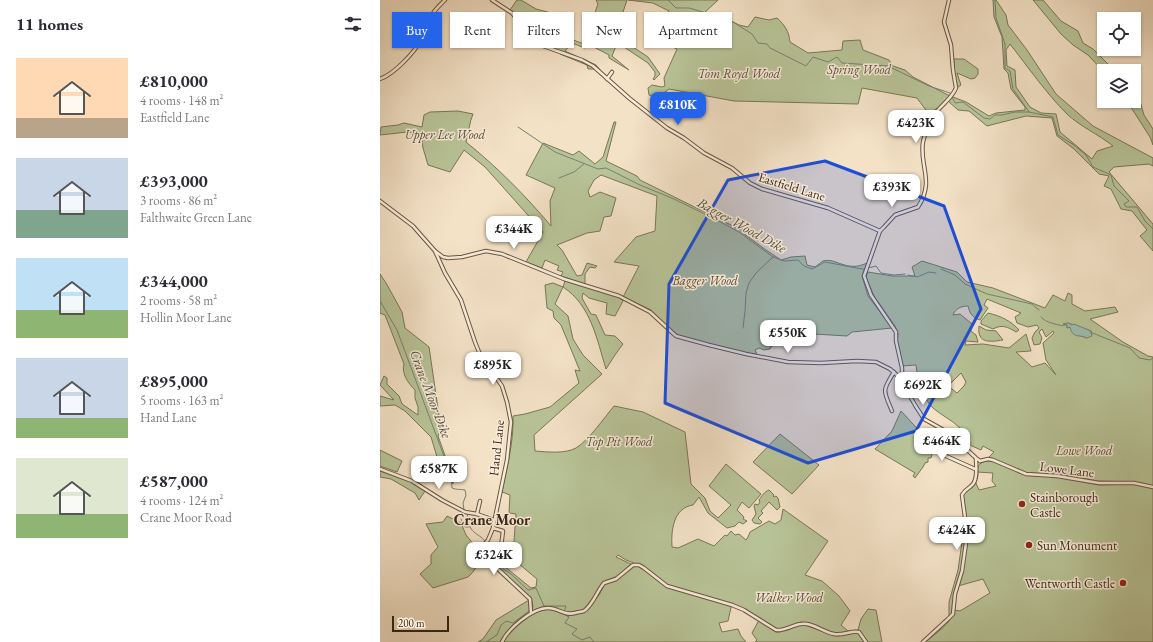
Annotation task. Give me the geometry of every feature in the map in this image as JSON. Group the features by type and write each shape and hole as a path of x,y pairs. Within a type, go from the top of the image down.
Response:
{"street":[{"path":"380,78 392,72 415,51 422,39 430,17 445,0"},
{"name":"Eastfield Lane","path":"492,0 512,13 536,43 582,60 593,66 667,128 684,138 704,153 732,168 750,183 762,189 828,208 880,231"},
{"path":"902,380 902,368 896,342 896,332 870,295 864,276 880,231 895,215 918,207 924,197 927,182 922,151 925,137 934,115 952,96 956,88 951,45 944,22 949,0"},
{"path":"607,79 612,72"},
{"path":"380,201 413,226 435,251 445,258 462,257 486,251 495,251 564,279 619,296 650,312 676,336 746,354 788,362 876,362 894,372 902,380 914,406 924,419 949,433 980,461 976,467"},
{"name":"Hand Lane","path":"435,251 461,300 474,342 502,386 507,402 511,422 507,460 493,528 486,543 482,547 485,557 528,597 530,600 531,612"},
{"path":"441,264 445,258"},
{"path":"892,411 884,389 894,372"},
{"path":"954,438 949,442 946,456 976,467"},
{"path":"923,642 953,614 955,594 962,571 966,543 966,525 962,495 975,480 976,458"},
{"name":"Lowe Lane","path":"980,461 988,459 996,461 1026,474 1057,476 1099,483 1127,482 1153,487"},
{"path":"380,469 412,480 442,500 465,512 477,514 494,520"},
{"path":"477,514 480,501"},
{"path":"493,528 503,531 501,547"},
{"path":"502,642 506,634 531,612 543,608 555,609 567,614 583,611 595,598 604,583 616,579 633,565 639,565 667,586 732,605 744,610 776,630 782,630 799,624 806,624 835,634 859,632 866,642"}],"highlighted area":[{"path":"825,161 944,206 981,309 916,431 808,463 665,403 669,284 728,180"}],"green space":[{"path":"517,0 521,0 536,9 547,12 513,13 510,10"},
{"path":"596,0 627,0 623,12 595,12 598,4"},
{"path":"628,0 718,0 705,12 669,12 653,3"},
{"path":"993,0 996,0 1006,15 1008,25 1027,50 1056,94 1093,126 1153,158 1153,166 1149,164 1114,167 1109,172 1153,224 1153,251 1140,236 1147,230 1132,211 1121,209 1111,189 1104,186 1109,176 1099,174 1074,149 1057,136 1052,118 1026,116 987,126 969,111 958,110 948,101 953,97 966,102 989,116 996,113 1025,110 1025,107 1011,89 1008,73 1004,69 1002,37 994,17","holes":["1010,44 1044,89 1067,114 1113,146 1097,151 1092,159 1060,132 1056,114 1041,113 1030,107 1016,87 1015,70 1007,66 1006,50"]},
{"path":"1033,0 1043,0 1061,21 1078,31 1083,43 1093,49 1097,53 1097,56 1100,56 1108,64 1097,65 1088,55 1073,45 1061,34"},
{"path":"755,17 769,20 777,18 786,29 790,42 808,53 842,50 843,41 860,40 863,50 889,60 893,66 905,70 913,77 950,96 932,112 931,117 917,98 862,88 858,104 734,101 669,89 657,98 649,95 648,88 652,85 662,87 665,86 664,78 677,49 675,48 732,48 732,22 748,27"},
{"path":"574,40 582,43 582,47 574,44"},
{"path":"568,48 565,51 596,65 601,71 588,69 587,65 560,54 562,53 554,49"},
{"path":"596,48 615,48 612,56 629,70 609,58 609,55"},
{"path":"626,48 634,48 648,57 660,74 654,80 655,72 648,63"},
{"path":"954,59 964,59 978,69 978,74 975,78 971,79 957,73 961,85 957,88 954,70"},
{"path":"1141,105 1144,115 1153,129 1153,145 1150,137 1131,108 1141,108"},
{"name":"Bagger Wood","path":"458,111 473,114 466,142 510,182 551,226 550,201 555,188 526,175 543,143 573,155 579,151 595,164 603,157 614,122 616,122 606,161 637,176 640,180 735,227 743,225 748,227 743,233 781,260 791,257 805,256 807,265 815,267 823,261 828,260 847,266 860,266 867,263 862,276 868,296 892,328 852,332 847,336 781,332 770,349 764,350 759,348 755,350 757,354 746,353 677,336 651,310 623,297 639,266 614,262 636,237 655,231 657,196 601,175 594,180 588,191 590,197 600,192 616,198 611,216 604,217 600,231 587,233 557,245 562,250 577,276 582,275 587,263 597,266 595,268 590,267 585,274 585,287 619,297 623,301 615,316 606,314 607,303 589,298 583,293 582,298 591,314 596,315 605,335 615,336 623,344 606,369 596,335 587,313 573,295 563,287 565,281 570,282 570,279 561,276 563,272 557,270 559,266 545,260 542,268 526,262 543,232 485,167 464,150 450,172 428,165 423,148 421,133 407,132 380,135 381,127 404,123 422,127 424,115 430,112"},
{"name":"Lowe Wood","path":"922,261 957,272 967,282 993,288 1045,308 1053,295 1065,301 1068,293 1072,295 1072,304 1085,311 1115,307 1118,312 1090,319 1123,342 1148,356 1153,357 1153,486 1133,482 1098,481 1058,474 1029,473 1019,471 989,457 994,452 983,446 981,450 964,440 965,437 962,434 960,436 956,432 960,428 954,422 939,413 929,403 919,382 916,365 902,366 897,342 898,334 895,326 874,296 866,277 868,272 892,276 915,276 912,267","holes":["987,299 1021,313 1015,317 1017,323 1028,327 1037,325 1039,328 1032,338 1034,345 1040,344 1042,338 1039,332 1042,329 1046,337 1053,331 1054,333 1043,343 1046,360 1056,375 1045,363 1032,367 1016,352 1031,351 1026,334 1009,348 983,344 965,345 966,341 978,342 976,335 970,329 972,324 960,314 953,315 959,308 968,306 972,315 980,320 988,308 984,305","1068,323 1091,331 1092,334 1086,338 1075,334 1070,327 1067,328 1067,325 1064,325","961,373 966,382 957,393 948,386"]},
{"path":"380,274 402,312 405,328 429,347 441,429 438,436 453,478 453,484 448,471 437,457 431,437 405,411 395,405 380,406 380,396 394,400 380,385 384,376 387,378 387,384 399,396 402,404 418,415 415,390 408,382 405,375 403,368 404,364 385,315 380,313"},
{"path":"553,283 563,287 555,304 568,316 573,339 583,355 602,374 534,435 535,451 562,452 576,448 591,435 614,406 643,412 685,432 691,484 705,498 710,511 718,518 731,505 709,486 726,464 761,494 749,508 742,502 737,510 744,517 743,519 747,521 743,524 739,522 735,526 727,528 708,513 699,497 693,505 686,507 677,515 673,527 672,547 678,548 698,539 714,546 731,531 735,535 739,534 746,540 750,532 769,521 775,524 781,520 783,509 828,541 805,575 822,581 839,596 850,611 841,625 848,631 858,630 861,619 868,609 876,610 882,642 755,642 757,640 752,633 759,620 776,632 780,632 800,624 838,636 848,634 848,632 839,634 828,632 801,622 782,629 776,629 762,619 732,603 728,621 719,623 722,632 738,629 746,642 478,642 483,639 496,620 529,600 530,606 533,607 529,596 487,558 485,551 487,541 501,550 513,555 516,514 509,513 510,495 502,492 511,444 513,416 550,407 579,383 575,370 580,371 561,325 554,318 553,311 547,308 545,285","holes":["618,555 634,563 635,566 615,581 605,584 599,595 585,612 567,616 565,615 567,612 569,613 583,610 597,593 602,584 607,580 618,576 631,564 616,557","513,559 537,579 536,587 531,588 504,566 507,560"]},
{"path":"988,313 1005,319 1019,330 1016,332 1002,326 993,329 981,324 981,321"},
{"path":"979,326 986,330 996,331 1003,340 989,341 982,339 979,332"},
{"path":"901,411 924,436 927,432 936,435 939,429 948,434 951,438 948,442 939,437 931,458 928,458 928,462 925,463 915,478 913,476 915,473 875,449 892,431"},
{"path":"780,434 819,465 792,494 753,462"},
{"path":"380,450 402,461 397,472 380,466"},
{"path":"987,461 996,462 1026,475 1057,477 1099,485 1133,484 1153,488 1153,642 926,642 947,624 953,615 954,610 960,611 990,593 983,579 958,586 961,576 959,577 954,594 952,614 949,616 949,602 958,570 962,542 964,540 967,542 967,523 963,496 975,481 979,490 996,486 992,481 993,473 977,472 980,464"},
{"path":"380,470 412,482 425,491 419,500 415,493 391,479 380,477"},
{"path":"769,490 774,497 776,496 778,498 780,507 777,510 769,502 761,511 763,513 758,518 762,522 760,524 754,523 752,520 756,514 754,506 755,504 758,505 761,497"},
{"path":"447,516 461,523 466,535 484,557 468,577 433,588 420,574 431,564 431,555 438,547 426,524 443,522"}],"water":[{"path":"1068,323 1091,331 1092,336 1087,338 1075,335 1071,331 1070,327 1067,328 1067,325 1063,324"}],"waterway":[{"path":"668,0 676,8 689,8 730,20 752,34 758,43 767,44 770,48 806,66 813,57 828,62 837,57 842,63 888,66 929,86 950,93 955,103 963,102 984,118 990,119 995,115 1015,112 1029,112"},
{"path":"995,0 996,18 1005,44 1005,68 1010,71 1013,89 1029,112 1053,117 1058,135 1086,155 1093,167 1111,175 1114,186 1129,201 1124,204 1126,207 1137,207 1145,221 1153,229"},
{"name":"Bagger Wood Dike","path":"518,127 555,152 598,169 606,168 715,219 739,232 773,257 784,261 798,260 804,266 812,269 825,262 865,269"},
{"name":"Bagger Wood Dike","path":"559,178 574,172 584,164"},
{"path":"743,328 746,293 749,283 756,273 773,257"},
{"name":"Bagger Wood Dike","path":"868,268 876,266 881,273 894,275 905,274"},
{"name":"Bagger Wood Dike","path":"941,269 955,275 965,284 987,294 1032,304 1039,310"},
{"name":"Bagger Wood Dike","path":"908,275 917,277 929,272 936,273"},
{"name":"Crane Moor Dike","path":"380,301 397,330 451,475 452,488 465,490 466,495 463,503 464,510"},
{"name":"Bagger Wood Dike","path":"1041,317 1051,323 1063,326 1064,324"},
{"name":"Bagger Wood Dike","path":"1090,332 1130,348 1139,358 1150,360 1153,358"},
{"name":"Crane Moor Dike","path":"467,514 472,531 483,539 485,542 486,551 501,561 503,569 511,574 528,590 536,588 544,606 566,606 564,612"},
{"path":"461,519 465,527 469,527"},
{"name":"Crane Moor Dike","path":"538,609 544,606"},
{"path":"486,642 497,635 501,625 506,621 513,623 529,611"},
{"name":"Crane Moor Dike","path":"566,615 569,617 565,623 577,629 572,634 582,640 590,637 594,642"}],"place":[{"name":"Stainborough Castle","path":"1022,504"},
{"name":"Sun Monument","path":"1029,545"},
{"name":"Wentworth Castle","path":"1123,583"}],"district":[{"name":"Crane Moor","path":"492,520"}],"park label":[{"name":"Spring Wood","path":"859,69"},
{"name":"Tom Royd Wood","path":"739,73"},
{"name":"Upper Lee Wood","path":"445,134"},
{"name":"Top Pit Wood","path":"619,441"},
{"name":"Walker Wood","path":"789,597"}]}
